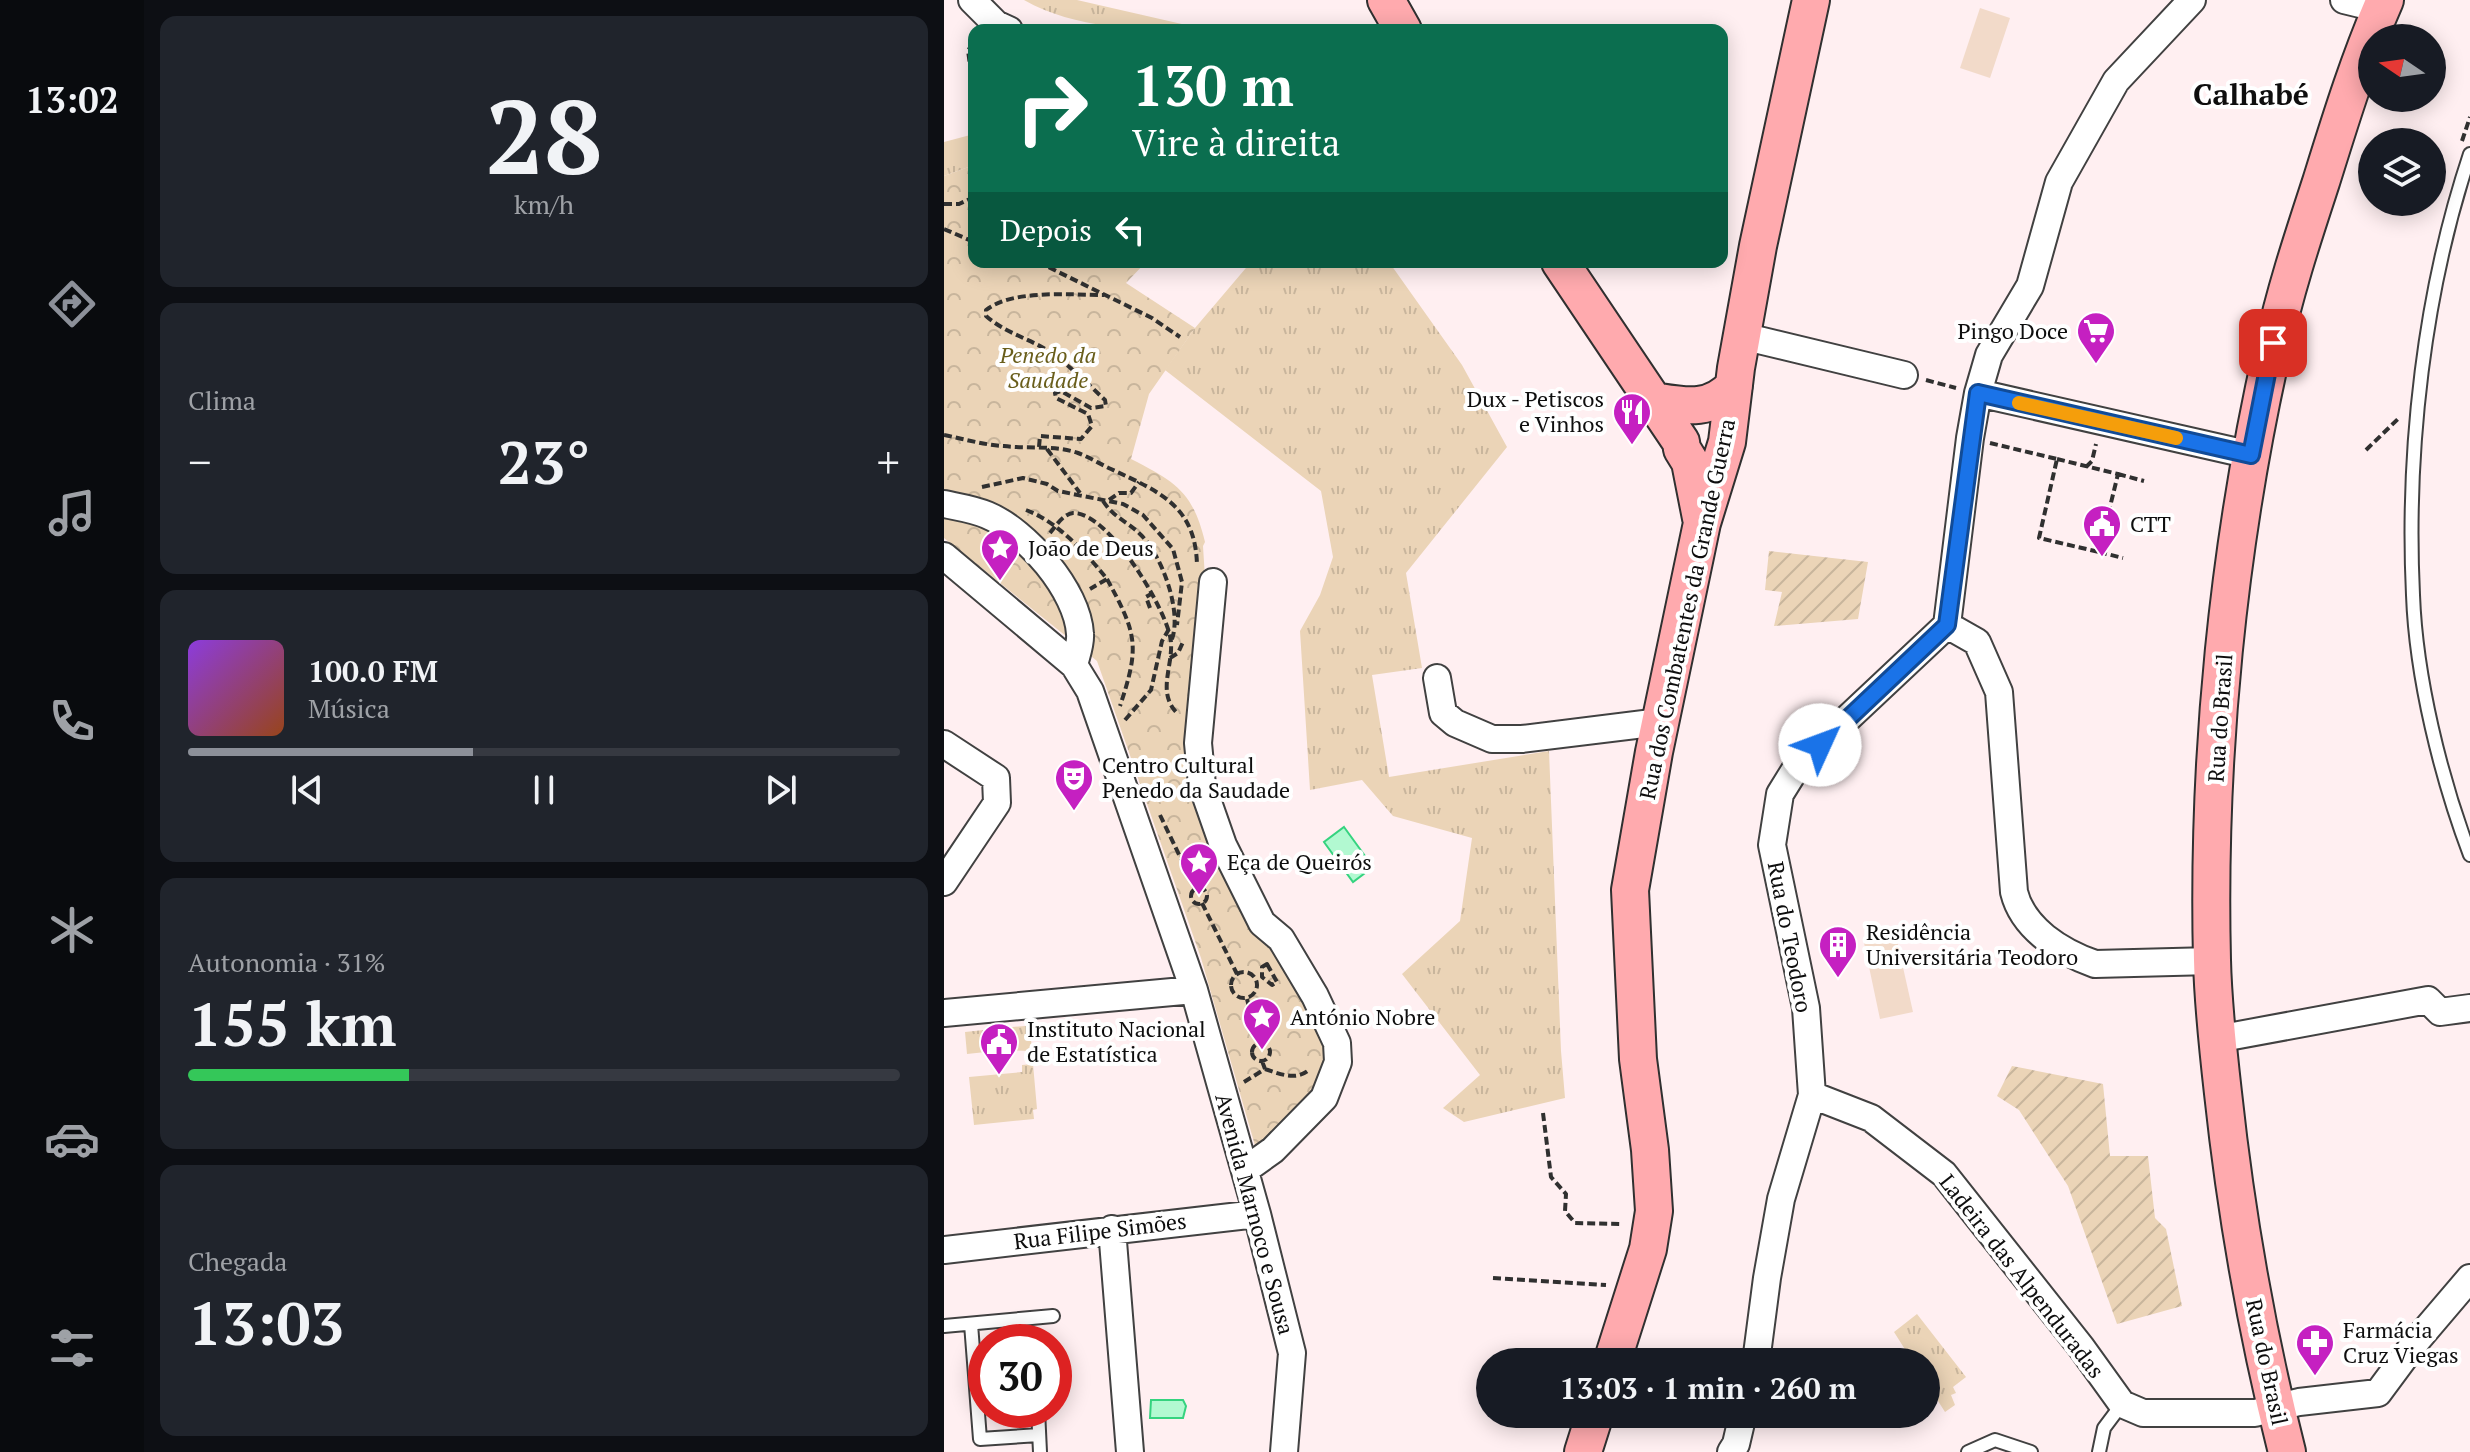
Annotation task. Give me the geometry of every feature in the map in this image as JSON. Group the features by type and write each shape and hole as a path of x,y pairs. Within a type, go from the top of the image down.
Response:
{"main road":[{"path":"1386,0 1400,24"},
{"name":"Rua dos Combatentes da Grande Guerra","path":"1616,1348 1653,1224 1650,1150 1638,1059 1630,890 1660,722 1702,523 1705,451 1734,386 1758,246 1811,0"},
{"name":"Rua do Brasil","path":"2287,1452 2233,1187 2217,1039 2212,961 2213,846 2222,665 2251,455 2273,343 2296,258 2347,100 2383,4"},
{"path":"1564,268 1654,401 1705,451"},
{"path":"1654,401 1700,407 1725,396 1734,386"},
{"path":"1583,1452 1591,1428"}],"street":[{"path":"972,0 996,24"},
{"path":"2192,0 2116,81 2059,182 2030,286 1989,355 1970,438 1947,625 1977,642 1999,692 2014,892 2017,906 2025,919 2042,935 2077,958 2095,964 2212,961"},
{"path":"2344,0 2383,4"},
{"path":"1742,336 1904,375"},
{"path":"1978,393 2251,455"},
{"path":"955,506 988,515 1034,549 1071,599 1081,635 1074,665"},
{"name":"Avenida Marnoco e Sousa","path":"944,556 1074,665 1090,691 1194,990 1257,1214 1292,1353 1284,1452"},
{"path":"1213,582 1198,743 1202,785 1223,845 1262,923 1281,939 1315,996 1337,1043 1338,1062 1324,1098 1273,1150 1245,1170"},
{"name":"Rua do Teodoro","path":"1812,1095 1806,1008 1772,845 1780,794 1798,765 1947,625"},
{"path":"1437,678 1443,713 1455,723 1492,739 1522,739 1660,722"},
{"path":"944,744 996,778 997,803 944,882"},
{"path":"944,1013 1194,990"},
{"path":"2217,1039 2428,1000 2440,1012 2470,1008"},
{"path":"1758,1348 1781,1199 1812,1095"},
{"name":"Ladeira das Alpenduradas","path":"1812,1095 1871,1118 1944,1174 2081,1347 2122,1404"},
{"name":"Rua Filipe Simões","path":"944,1250 1257,1214"},
{"path":"1112,1229 1130,1452"},
{"path":"2122,1404 2143,1413 2255,1413 2299,1402 2378,1393 2418,1339 2470,1278"},
{"path":"1731,1452 1740,1428"}],"lane":[{"path":"2470,154 2455,199 2427,334 2415,450 2413,597 2433,726 2447,784 2470,855"},
{"path":"971,1324 1053,1316"},
{"path":"944,1326 968,1324"},
{"path":"2099,1452 2104,1428 2122,1404"},
{"path":"1039,1428 1040,1452"},
{"path":"981,1446 1039,1435"},
{"path":"1968,1452 1995,1440 2031,1452"}],"path":[{"path":"944,204 959,204 968,200"},
{"path":"944,229 968,239"},
{"path":"1050,268 1152,318 1180,337"},
{"path":"1039,447 1040,436 1081,439 1092,426 1088,414 1068,406 1056,398 1055,393 1061,391 1091,408 1106,406 1105,400 1045,349 998,327 986,316 986,310 995,303 1020,297 1104,295"},
{"path":"1970,438 2144,481"},
{"path":"2086,467 2092,461 2096,443"},
{"path":"1047,448 1081,495"},
{"path":"2057,459 2039,538 2123,558"},
{"path":"2099,552 2118,474"},
{"path":"955,506 970,491 1023,478 1047,484 1058,491 1123,504 1143,515 1173,549 1182,582 1177,625 1171,641"},
{"path":"1109,500 1119,493 1131,493 1140,482"},
{"path":"1103,501 1116,518 1140,533 1157,557 1168,585 1177,625"},
{"path":"1012,530 1023,509 1055,527 1091,559 1107,579 1120,603 1134,644 1133,665 1118,709 1124,722 1151,690 1162,641 1169,629"},
{"path":"1034,549 1065,515 1074,513 1098,524 1131,560 1153,593 1169,629 1170,658 1165,689 1169,705 1186,722"},
{"path":"1083,594 1107,579"},
{"path":"1150,608 1146,597 1153,593"},
{"path":"1170,658 1178,653"},
{"path":"1156,804 1195,888 1191,898 1202,903"},
{"path":"1195,888 1203,888 1207,892 1206,900 1202,903"},
{"path":"1202,903 1237,974"},
{"path":"1267,964 1277,982 1272,985 1262,977 1262,967 1267,964"},
{"path":"1246,972 1255,980 1256,989 1246,998 1235,995 1231,988 1237,974 1246,972"},
{"path":"1255,980 1262,977"},
{"path":"1246,998 1258,1043"},
{"path":"1258,1043 1267,1044 1270,1049 1268,1058 1262,1061 1256,1059 1252,1052 1258,1043"},
{"path":"1262,1061 1265,1069"},
{"path":"1224,1092 1265,1069 1289,1076 1303,1075 1312,1068"},
{"path":"1543,1113 1551,1177 1566,1194 1565,1211 1575,1223 1633,1224"},
{"path":"1493,1278 1619,1286"}],"green space":[{"path":"1024,0 1077,0 1182,24 1096,24 1045,10"},
{"path":"968,136 968,167 944,176 944,142"},
{"name":"Penedo da Saudade","path":"968,167 968,268 1140,268 1126,283 1195,328 1149,394 1131,459 1180,490 1195,511 1200,525 1205,542 1205,578 1190,726 1246,904 1328,1048 1325,1084 1256,1149 1201,958 1097,661 944,538 944,176"},
{"path":"1246,268 1393,268 1462,365 1507,447 1406,573 1422,668 1372,675 1389,777 1549,751 1565,1098 1464,1122 1443,1108 1480,1075 1402,974 1460,921 1472,838 1393,816 1362,780 1310,790 1300,631 1320,595 1333,557 1321,491 1165,370 1195,328"},
{"path":"1769,551 1868,562 1858,619 1774,626 1782,592 1765,590"},
{"path":"1061,1023 1062,1036 1031,1039 1032,1051 1003,1050 1001,1028"},
{"path":"993,1029 995,1051 967,1054 965,1032"},
{"path":"1033,1064 1037,1109 1033,1110 1034,1119 974,1125 969,1077 1022,1072 1022,1065"},
{"path":"2012,1066 2103,1084 2110,1156 2148,1156 2155,1218 2166,1229 2182,1306 2117,1324 2068,1186 2019,1110 1997,1096"},
{"path":"1917,1314 1966,1377 1953,1387 1956,1393 1951,1395 1955,1405 1945,1412 1940,1404 1940,1348 1904,1348 1894,1332"}],"shaded area":[{"path":"1980,8 2010,18 1990,78 1960,68"},
{"path":"1344,827 1373,867 1353,882 1324,842"},
{"path":"1896,936 1913,1012 1880,1019 1864,943"},
{"path":"1151,1400 1183,1400 1186,1406 1183,1418 1150,1418"}],"slow traffic":[{"path":"2019,403 2176,438"}],"place":[{"name":"Pingo Doce","path":"2096,365"},
{"name":"Dux - Petiscos e Vinhos","path":"1632,446"},
{"name":"CTT","path":"2102,558"},
{"name":"João de Deus","path":"1000,582"},
{"name":"Centro Cultural Penedo da Saudade","path":"1074,812"},
{"name":"Eça de Queirós","path":"1199,896"},
{"name":"Residência Universitária Teodoro","path":"1838,979"},
{"name":"António Nobre","path":"1262,1051"},
{"name":"Instituto Nacional de Estatística","path":"999,1076"},
{"name":"Farmácia Cruz Viegas","path":"2315,1377"}],"district":[{"name":"Calhabé","path":"2251,95"}],"route":[{"path":"1820,745 1947,625 1978,393 2251,455 2273,343"}]}
